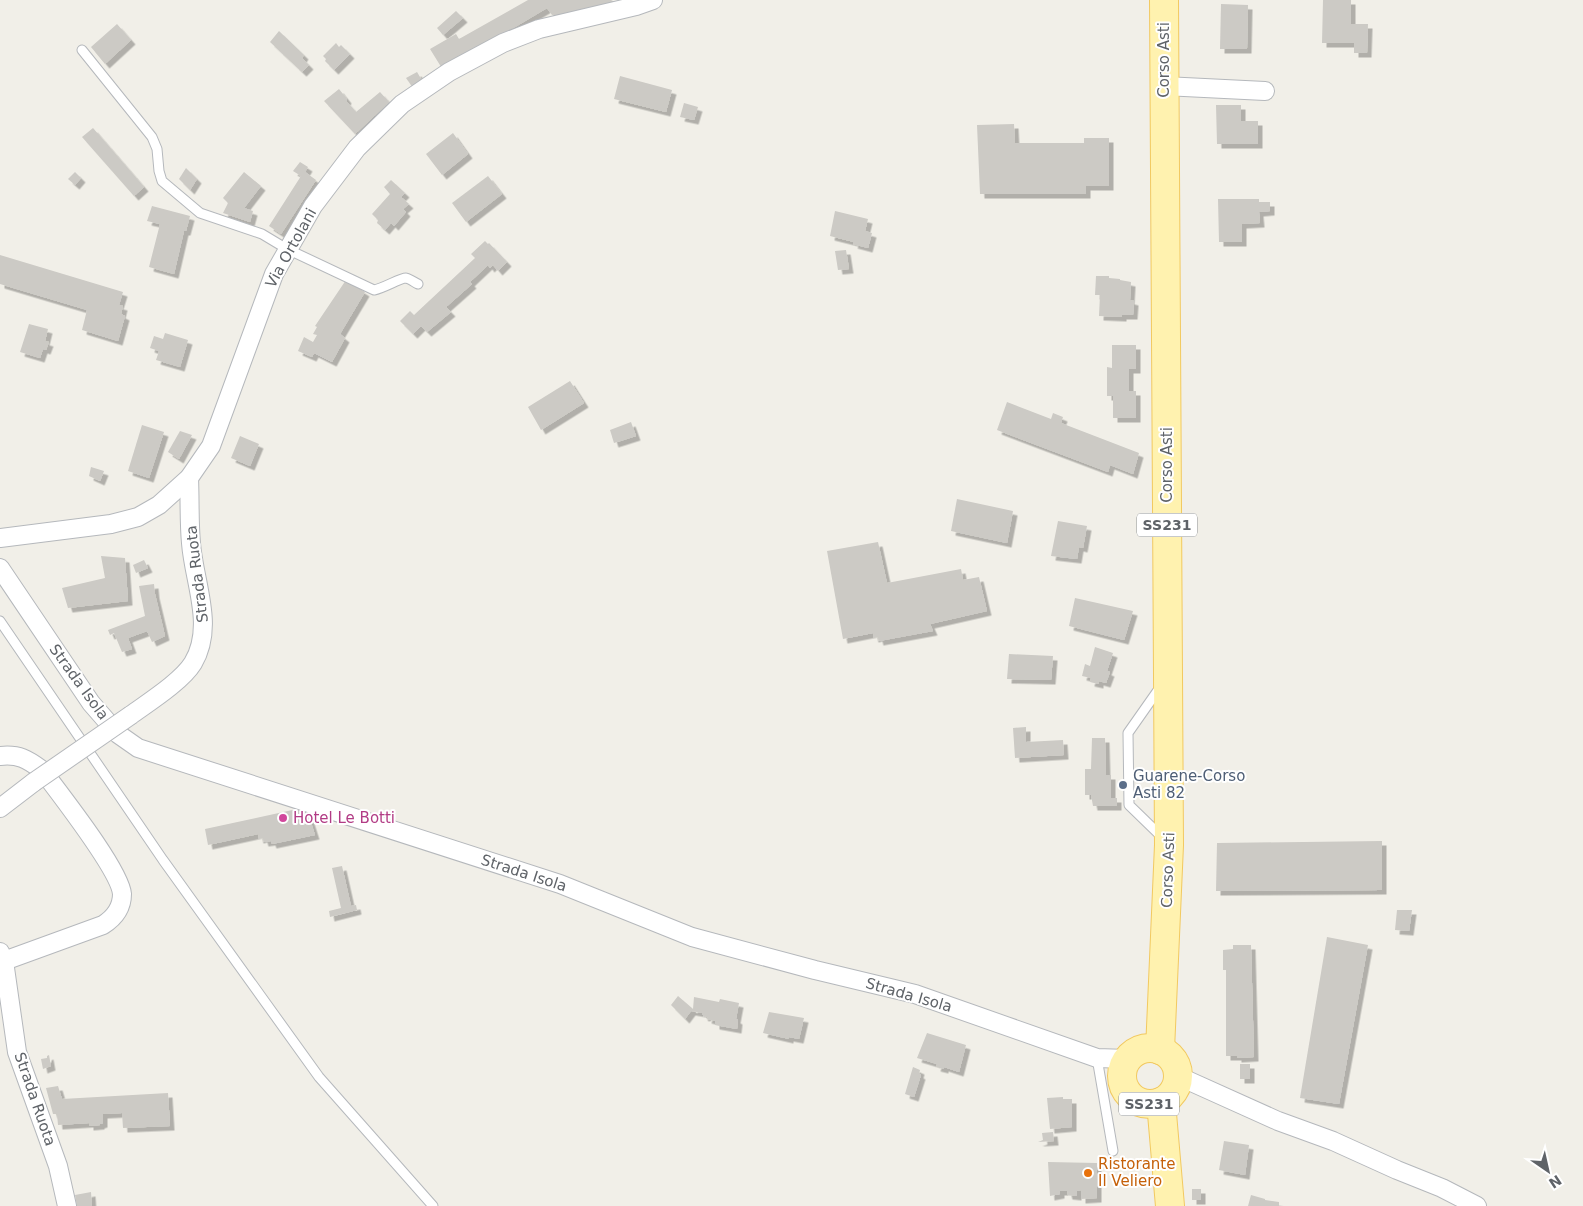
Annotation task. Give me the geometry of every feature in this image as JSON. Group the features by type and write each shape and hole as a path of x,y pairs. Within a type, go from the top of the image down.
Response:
{"main road":[{"name":"Corso Asti","path":"1160,1050 1169,845 1164,0"},
{"path":"1128,1059 1142,1049 1160,1050"},
{"name":"SS231","path":"1128,1059 1122,1076 1123,1085 1128,1093 1142,1103 1152,1104 1160,1102 1168,1098 1173,1092 1178,1076 1173,1060 1160,1050"},
{"path":"1160,1102 1170,1206"}],"street":[{"name":"Via Ortolani","path":"0,538 111,524 138,517 159,505 189,478 211,446 274,274 287,249 313,206 357,148 402,104 449,72 503,43 539,28 636,6 653,0"},
{"path":"1164,86 1265,90"},
{"name":"Strada Ruota","path":"0,808 34,782 132,715 181,678 192,665 200,649 204,624 191,544 189,478"},
{"name":"Strada Isola","path":"0,568 91,703 118,734 138,748 560,884 692,937 815,970 915,994 1097,1058 1128,1059"},
{"name":"Strada Ruota","path":"0,756 12,754 28,760 42,770 110,866 120,884 122,894 117,912 111,920 102,925 2,956 17,1052 58,1166 66,1206"},
{"path":"1178,1076 1278,1121 1333,1141 1442,1188 1477,1206"}],"lane":[{"path":"82,50 152,137 157,149 162,181 200,213 262,234 287,249 374,290 384,288 400,279 407,278 418,284"},
{"path":"0,621 163,860 319,1077 433,1206"},
{"path":"1168,675 1128,733 1128,742 1129,805 1169,845"},
{"path":"1097,1058 1114,1151"}],"building":[{"path":"528,0 611,0 619,4 552,15 547,8 443,70 430,49 456,34 459,39"},
{"path":"1323,0 1351,0 1351,24 1368,24 1367,53 1354,53 1354,43 1322,43"},
{"path":"1221,4 1248,5 1247,49 1220,49"},
{"path":"456,11 463,18 443,35 437,28"},
{"path":"117,24 131,40 105,64 91,47"},
{"path":"279,31 304,55 302,58 309,65 302,72 270,42"},
{"path":"336,43 339,47 341,45 350,54 334,70 325,61 326,59 323,56"},
{"path":"417,72 423,82 413,88 406,78"},
{"path":"620,76 672,90 666,112 614,99"},
{"path":"339,89 347,99 346,101 356,112 380,92 389,102 355,134 324,101"},
{"path":"684,103 698,107 694,120 680,117"},
{"path":"1216,105 1241,105 1241,121 1258,121 1258,144 1217,144"},
{"path":"1014,124 1015,143 1084,143 1084,138 1109,138 1109,186 1086,186 1086,194 980,194 977,125"},
{"path":"93,128 144,187 134,196 82,137"},
{"path":"453,133 468,154 442,175 426,154"},
{"path":"300,162 308,167 305,172 316,180 281,234 269,226 301,176 293,171"},
{"path":"186,168 197,179 190,190 179,179"},
{"path":"75,172 81,178 75,185 68,179"},
{"path":"244,172 261,186 244,208 253,211 250,222 223,213 228,203 223,198"},
{"path":"488,176 502,194 466,222 452,203"},
{"path":"391,180 405,193 401,197 409,204 403,209 406,212 394,226 391,223 385,230 377,223 378,220 372,214 390,194 384,187"},
{"path":"1218,199 1259,199 1259,202 1270,202 1270,211 1259,212 1260,223 1242,224 1242,242 1219,242"},
{"path":"152,206 190,216 186,231 184,231 174,274 149,267 160,224 147,221"},
{"path":"835,211 868,219 865,231 872,233 868,248 853,244 854,242 830,236"},
{"path":"485,241 507,262 498,271 493,265 490,268 488,265 470,282 472,284 446,307 451,312 427,332 421,326 413,334 400,321 410,311 414,315 475,258 471,254"},
{"path":"846,250 849,269 838,270 835,251"},
{"path":"0,255 123,292 119,305 123,306 121,314 125,316 118,341 82,330 87,310 0,284"},
{"path":"1096,276 1109,276 1109,278 1131,282 1130,300 1134,301 1133,315 1122,315 1122,317 1099,316 1100,295 1095,295"},
{"path":"346,280 365,292 340,334 345,338 332,362 314,353 312,357 298,351 304,337 313,342 317,335 313,334 317,327 315,326"},
{"path":"29,324 48,329 45,341 49,342 46,350 43,349 40,358 20,352"},
{"path":"165,333 188,340 180,367 156,360 159,351 150,348 154,336 163,339"},
{"path":"1112,345 1136,345 1136,369 1129,369 1129,391 1136,391 1136,418 1113,418 1113,396 1107,396 1107,367 1112,368"},
{"path":"570,381 584,403 541,430 528,407"},
{"path":"1007,402 1051,419 1053,413 1063,417 1061,423 1139,453 1133,474 1110,465 1108,472 997,430"},
{"path":"631,422 636,436 614,443 610,430"},
{"path":"142,425 164,432 149,478 128,471"},
{"path":"180,431 192,435 179,459 168,452"},
{"path":"240,436 259,444 250,466 231,458"},
{"path":"91,467 104,471 100,481 89,476"},
{"path":"957,499 1013,511 1007,543 951,531"},
{"path":"1058,521 1087,526 1083,548 1079,547 1077,559 1051,556"},
{"path":"878,542 887,583 961,569 963,580 979,577 987,611 930,624 933,631 879,641 878,637 874,638 873,633 843,639 827,551"},
{"path":"101,556 125,558 128,601 68,608 62,588 105,578"},
{"path":"144,560 148,568 136,573 133,565"},
{"path":"154,584 165,636 152,642 147,631 128,638 132,649 122,652 114,633 110,635 108,630 145,616 139,586"},
{"path":"1075,598 1133,611 1124,640 1069,626"},
{"path":"1095,647 1113,653 1107,671 1110,672 1106,683 1099,681 1099,684 1090,682 1091,678 1082,676 1085,664 1090,666"},
{"path":"1009,654 1053,656 1051,680 1007,679"},
{"path":"1026,727 1026,742 1063,740 1064,755 1015,758 1013,728"},
{"path":"1092,738 1105,738 1106,775 1111,775 1111,798 1117,798 1117,806 1093,806 1091,795 1085,795 1085,769 1091,769"},
{"name":"Hotel Le Botti","path":"306,807 315,835 272,844 271,841 264,842 263,838 259,839 258,834 208,845 205,829"},
{"path":"1382,841 1382,890 1216,891 1217,843"},
{"path":"342,866 351,906 356,905 357,910 330,917 329,911 341,908 332,868"},
{"path":"1397,910 1412,910 1409,931 1395,930"},
{"path":"1327,937 1368,945 1339,1104 1300,1098"},
{"path":"1233,945 1251,945 1254,1057 1237,1058 1237,1056 1226,1056 1226,970 1223,970 1223,950 1233,949"},
{"path":"678,996 693,1009 694,997 719,1002 720,999 739,1003 736,1019 738,1020 737,1029 715,1025 715,1021 707,1019 708,1016 704,1017 702,1013 691,1011 685,1019 671,1005"},
{"path":"769,1012 804,1018 799,1039 789,1037 789,1039 763,1033"},
{"path":"927,1033 966,1045 959,1072 944,1067 944,1069 936,1067 937,1064 917,1058"},
{"path":"49,1055 51,1066 43,1069 41,1059 47,1058"},
{"path":"1240,1064 1250,1064 1250,1079 1240,1079"},
{"path":"913,1067 920,1070 919,1074 921,1075 914,1097 905,1094"},
{"path":"58,1086 62,1099 168,1093 170,1126 123,1128 122,1113 103,1114 103,1123 100,1125 89,1126 89,1123 58,1125 57,1114 53,1114 46,1088"},
{"path":"1063,1097 1063,1099 1072,1099 1072,1127 1050,1129 1047,1098"},
{"path":"1053,1132 1054,1141 1038,1142 1043,1140 1042,1133"},
{"path":"1224,1141 1249,1145 1245,1175 1219,1170"},
{"path":"1048,1162 1097,1163 1097,1198 1081,1199 1081,1190 1077,1191 1077,1196 1068,1195 1067,1191 1060,1191 1060,1194 1050,1196"},
{"path":"1192,1189 1201,1189 1201,1200 1192,1200"},
{"path":"91,1192 92,1206 77,1206 75,1195"},
{"path":"1251,1195 1279,1202 1279,1206 1248,1206"}],"place":[{"name":"Guarene-Corso Asti 82","path":"1123,785"},
{"name":"Hotel Le Botti","path":"283,818"},
{"name":"Ristorante Il Veliero","path":"1088,1173"}]}
